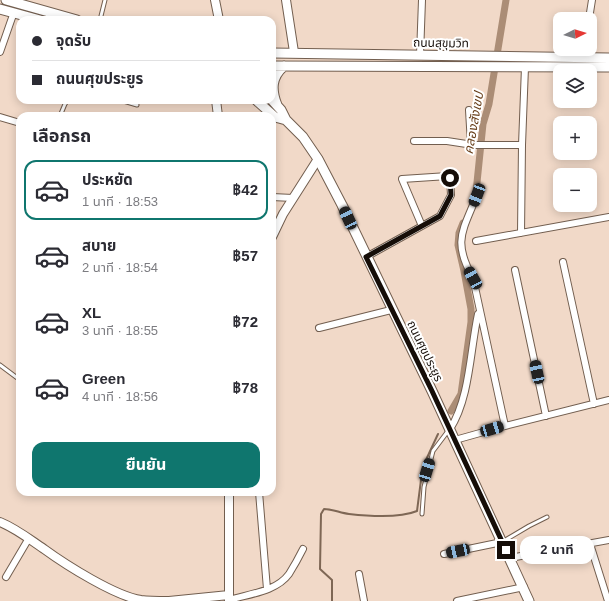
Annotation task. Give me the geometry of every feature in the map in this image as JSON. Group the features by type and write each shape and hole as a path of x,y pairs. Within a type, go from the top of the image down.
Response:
{"main road":[{"path":"6,0 63,16"},
{"path":"0,9 27,16"},
{"name":"ถนนสุขุมวิท","path":"276,53 506,56 582,60 609,68"},
{"name":"ถนนสุขุมวิท","path":"276,66 525,67 609,58"},
{"path":"276,76 278,71 284,66"},
{"name":"ถนนศุขประยูร","path":"260,104 269,112"},
{"name":"ถนนศุขประยูร","path":"276,104 286,120 303,137 318,159 450,429 524,587 529,601"},
{"name":"ถนนศุขประยูร","path":"276,117 286,120"}],"street":[{"path":"215,0 218,16"},
{"path":"286,0 294,52"},
{"path":"420,55 422,0"},
{"path":"590,12 592,0"},
{"path":"0,52 14,12"},
{"path":"521,233 525,67"},
{"path":"469,110 472,145"},
{"path":"0,117 16,122"},
{"path":"414,141 447,141 472,145 522,145"},
{"path":"276,230 293,198 318,159"},
{"path":"366,257 422,226 440,216 451,195 450,178 448,176 402,179 422,226"},
{"path":"477,195 460,239 464,263 473,278 479,313 505,426"},
{"path":"276,197 293,198"},
{"path":"476,241 609,217"},
{"path":"563,262 594,404"},
{"path":"515,270 546,416"},
{"path":"319,328 391,310"},
{"path":"450,429 463,401 479,313"},
{"path":"455,440 609,400"},
{"path":"229,496 229,599"},
{"path":"259,496 267,589"},
{"path":"0,522 15,528 80,572 123,595 141,601 229,599 267,589 282,581 303,549"},
{"path":"6,577 29,538"},
{"path":"510,558 609,540"},
{"path":"444,554 502,542"},
{"path":"590,544 608,601"},
{"path":"358,574 364,601"},
{"path":"457,601 524,587"}],"lane":[{"path":"101,16 105,0"},
{"path":"131,104 137,106"},
{"path":"0,365 16,377"},
{"path":"422,514 424,487 432,451 450,429"},
{"path":"502,542 548,517"}],"waterway":[{"name":"คลองสังเขป","path":"473,201 476,192 483,124 489,104 506,0"},
{"name":"คลองสังเขป","path":"451,411 461,394 471,322 471,309 458,245 459,233 463,223"},
{"path":"332,601 332,580 320,569 321,514 324,509 349,514 374,516 402,515 417,511 425,462 438,434"}],"route":[{"path":"450,178 451,195 440,216 366,257 432,391 506,550"}]}
